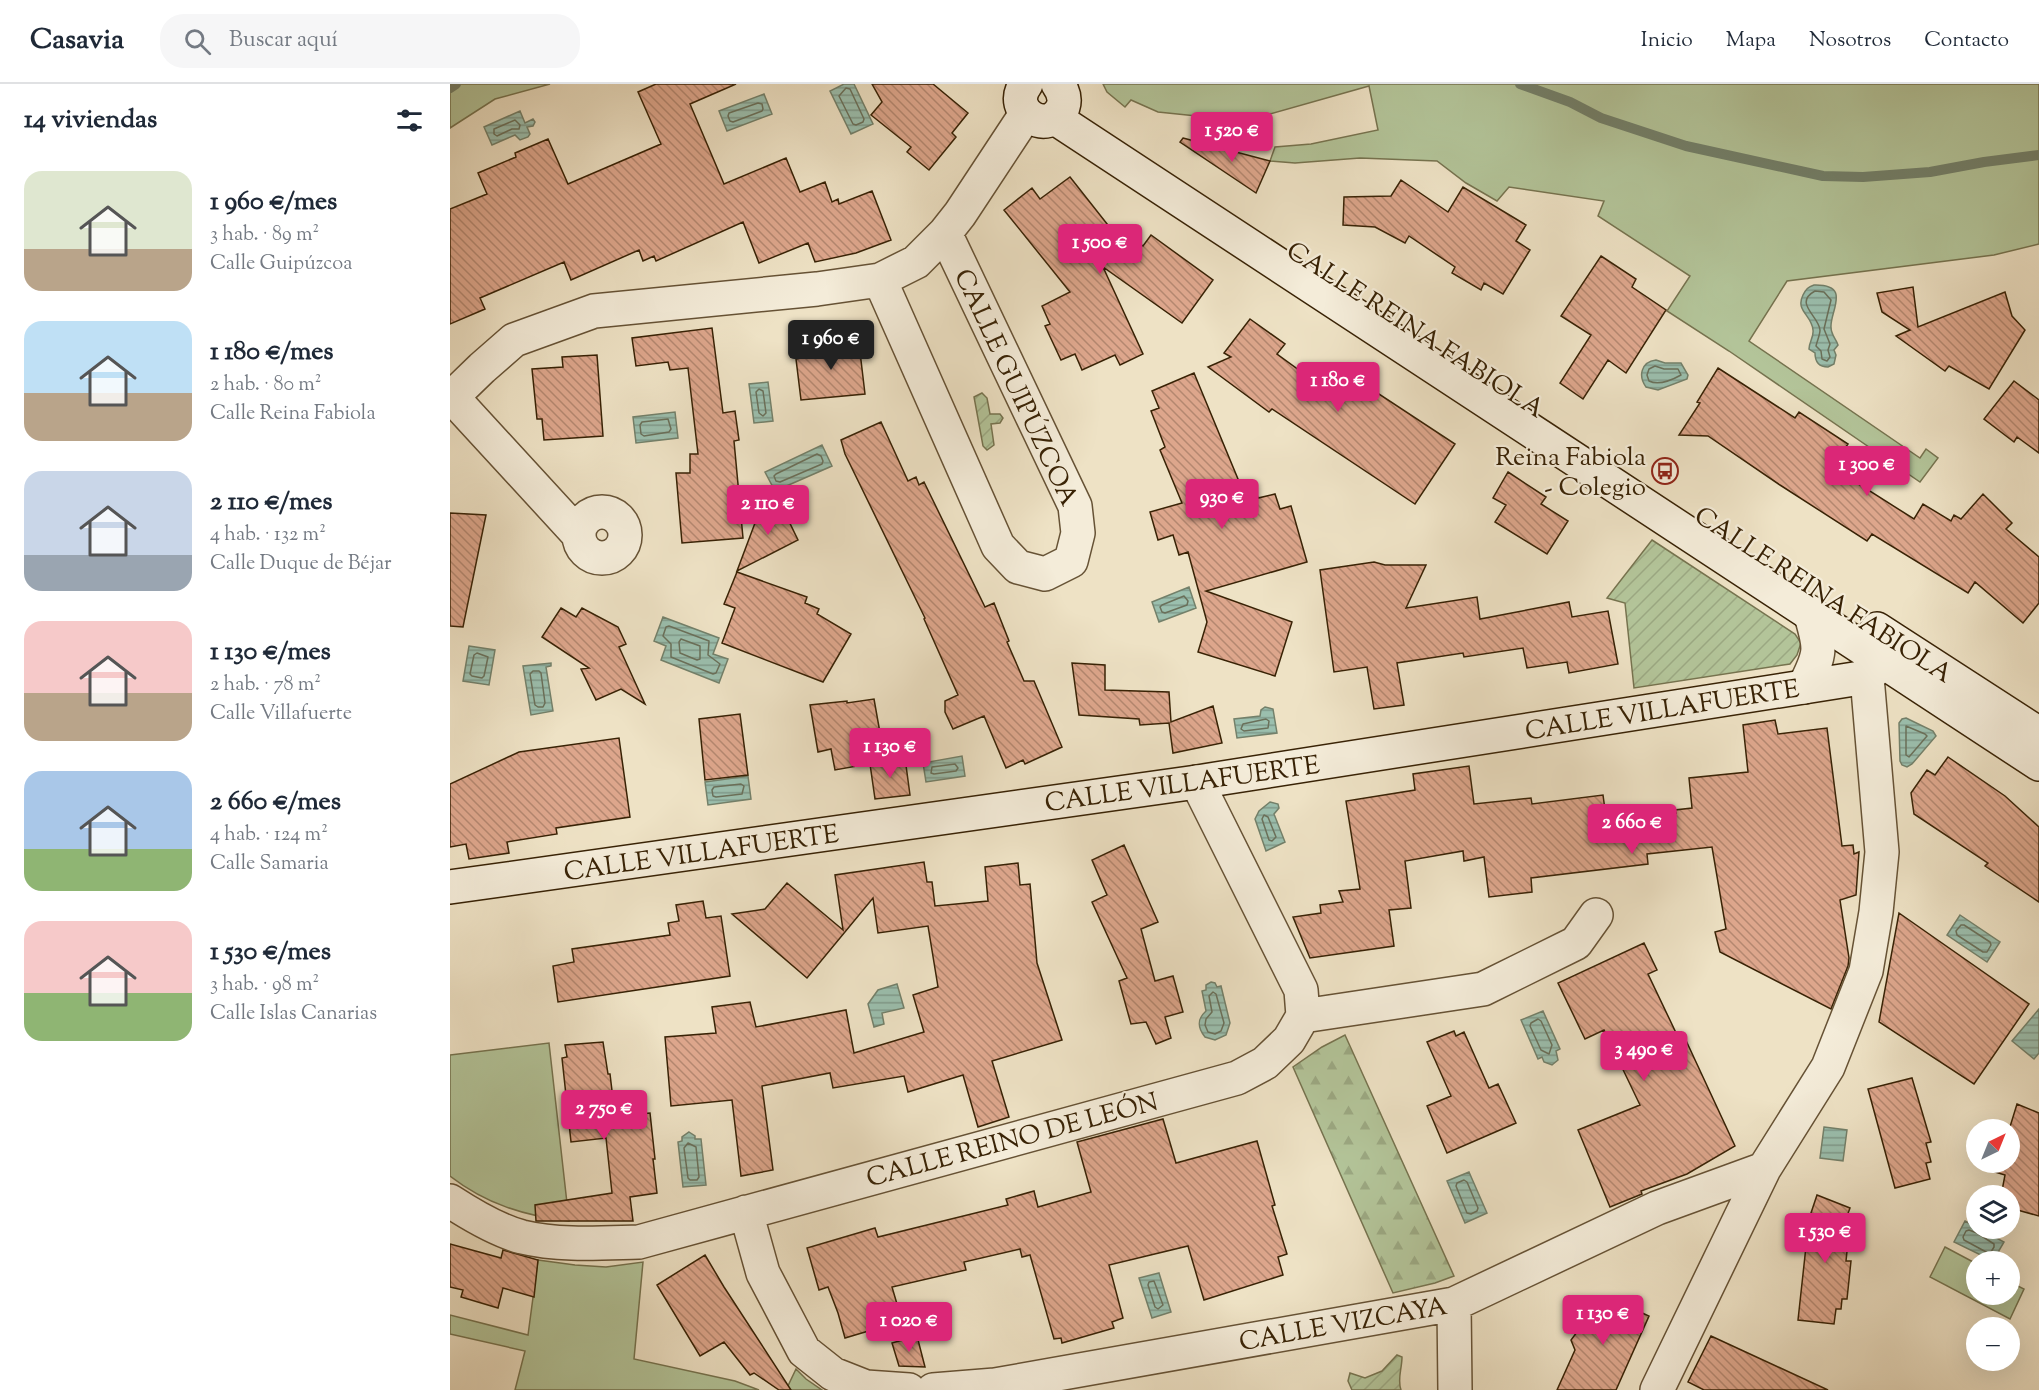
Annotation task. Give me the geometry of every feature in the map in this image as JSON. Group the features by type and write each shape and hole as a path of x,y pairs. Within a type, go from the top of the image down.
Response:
{"street":[{"path":"578,533 451,398 514,340 594,311 817,290 880,280 916,262 960,214 1035,97"},
{"name":"CALLE REINA FABIOLA","path":"1035,97 1882,659 2039,734"},
{"name":"CALLE REINA FABIOLA","path":"1035,97 2039,764"},
{"name":"CALLE GUIPÚZCOA","path":"880,280 998,546 1018,567 1045,574 1071,561 1078,532 1075,506 945,233"},
{"name":"CALLE REINA FABIOLA","path":"1804,687 1817,662 1819,642 1810,612"},
{"path":"1657,1390 1764,1169 1827,1067 1866,971 1876,912 1882,852 1882,659"},
{"name":"CALLE VILLAFUERTE","path":"450,887 1197,782 1804,687 1882,659"},
{"path":"1197,782 1301,990 1303,1016 1483,989 1576,943 1596,915"},
{"name":"CALLE REINO DE LEÓN","path":"450,1201 472,1215 520,1236 580,1244 639,1242 1237,1078 1265,1064 1289,1040 1303,1016"},
{"name":"CALLE VIZCAYA","path":"933,1390 995,1385 1454,1304 1658,1208 1764,1169"},
{"path":"746,1212 763,1274 804,1351 833,1374 866,1387 909,1390"},
{"path":"1454,1304 1455,1390"}],"green space":[{"path":"450,84 550,84 495,99 450,128"},
{"path":"1103,84 2039,84 2039,244 1994,255 1787,281 1749,341 1920,458 1926,449 1938,458 1920,482 1667,311 1690,276 1598,216 1604,201 1509,187 1497,201 1466,183 1437,161 1360,158 1295,163 1270,161 1275,147 1311,144 1378,130 1369,86 1245,121 1158,112 1131,100 1125,107 1107,92"},
{"path":"982,393 987,398 990,414 1000,414 1003,418 1000,423 991,424 994,445 987,450 983,446 974,397"},
{"path":"1652,540 1795,634 1801,643 1797,655 1790,664 1634,688 1625,603 1607,598"},
{"path":"1345,1035 1454,1276 1393,1293 1293,1067 1322,1047"},
{"path":"549,1043 569,1221 537,1216 506,1207 478,1194 450,1176 450,1055"},
{"path":"1945,1247 1966,1258 1966,1296 1930,1277"},
{"path":"538,1260 606,1267 643,1262 634,1359 735,1381 759,1390 515,1390 525,1351 450,1334 450,1315 528,1335"},
{"path":"1983,1305 2017,1305 2011,1317 2006,1317"},
{"path":"1397,1355 1402,1357 1401,1390 1352,1390 1348,1381 1350,1373 1365,1378 1382,1371"},
{"path":"796,1369 806,1379 822,1390 786,1390"}],"water":[{"path":"844,84 854,84 873,124 851,134 830,91"},
{"path":"764,94 772,114 727,131 719,111"},
{"path":"520,111 525,123 533,119 535,122 533,126 527,127 530,134 528,137 520,140 515,135 492,145 484,127"},
{"path":"1814,285 1826,286 1833,289 1836,294 1831,327 1838,345 1834,350 1836,355 1834,364 1828,367 1819,365 1815,353 1809,349 1813,330 1801,305 1805,291"},
{"path":"1651,361 1665,363 1681,363 1688,375 1687,379 1658,390 1646,387 1642,378 1642,370"},
{"path":"768,382 773,421 754,423 749,384"},
{"path":"675,412 678,438 636,443 633,417"},
{"path":"822,445 832,466 775,491 765,472"},
{"path":"1189,587 1196,608 1159,622 1152,602"},
{"path":"663,617 719,638 713,654 728,659 719,683 661,660 666,646 654,641"},
{"path":"469,646 495,650 489,685 463,681"},
{"path":"551,663 551,666 546,667 553,711 531,715 523,666"},
{"path":"1265,707 1273,709 1277,733 1237,738 1234,719 1260,716 1261,710"},
{"path":"1906,718 1933,731 1936,736 1907,767 1900,761 1899,723"},
{"path":"962,756 965,776 926,782 923,763"},
{"path":"748,776 751,799 708,805 705,782"},
{"path":"1270,802 1278,804 1279,808 1274,814 1285,842 1266,851 1255,819 1259,811"},
{"path":"1960,915 2000,942 1987,962 1947,935"},
{"path":"1211,982 1217,987 1221,986 1230,1023 1226,1035 1215,1040 1205,1037 1199,1023 1206,1011 1202,991 1206,990 1206,985"},
{"path":"897,984 904,1008 882,1013 884,1024 874,1027 868,1004 878,990"},
{"path":"2039,1009 2039,1053 2034,1059 2012,1041"},
{"path":"1543,1011 1560,1049 1556,1051 1558,1060 1552,1065 1544,1062 1542,1057 1538,1059 1521,1020"},
{"path":"1824,1127 1847,1130 1843,1161 1820,1158"},
{"path":"689,1132 695,1136 695,1139 701,1139 706,1185 683,1187 678,1142 682,1141 682,1137"},
{"path":"1469,1172 1487,1213 1465,1223 1447,1181"},
{"path":"1965,1221 1966,1239 1998,1239 2004,1242 1999,1251 1972,1251 1954,1242"},
{"path":"1159,1273 1171,1312 1152,1318 1139,1278"}],"building":[{"path":"656,84 736,84 690,104 724,184 786,158 800,192 825,182 832,202 838,199 839,204 872,191 891,240 856,253 815,262 808,243 759,263 743,222 656,261 654,256 643,261 639,250 571,280 564,262 480,298 485,309 450,324 450,209 487,194 478,173 516,157 515,153 548,139 568,184 661,144 638,92"},
{"path":"872,84 933,84 968,113 952,133 956,137 929,170 907,152 911,147 871,115 882,102"},
{"path":"1183,138 1270,161 1256,193 1180,142"},
{"path":"1070,177 1130,253 1138,242 1143,246 1151,235 1213,280 1182,323 1103,267 1143,354 1120,365 1115,355 1082,370 1075,354 1061,360 1045,326 1050,324 1042,306 1070,292 1004,210 1032,188 1040,199"},
{"path":"1401,180 1448,212 1463,187 1526,225 1516,241 1530,250 1503,294 1484,283 1481,290 1452,273 1455,267 1409,236 1405,243 1375,227 1343,225 1344,197 1391,196"},
{"path":"1601,256 1636,279 1632,287 1666,310 1626,373 1608,360 1583,399 1560,383 1591,335 1561,316"},
{"path":"1913,287 1918,327 2005,292 2012,316 2025,330 1989,389 1949,366 1945,371 1896,336 1910,330 1882,312 1877,293"},
{"path":"1250,319 1285,344 1277,354 1321,386 1335,365 1455,444 1415,504 1272,409 1269,412 1208,367 1231,357 1224,353"},
{"path":"712,328 723,413 735,411 739,440 734,441 743,538 682,543 676,473 690,473 690,454 698,454 688,368 670,370 668,362 636,366 632,338"},
{"path":"855,339 857,352 860,352 865,394 801,400 796,359 812,356 811,346"},
{"path":"597,355 603,436 544,440 542,419 537,419 532,369 563,367 562,357"},
{"path":"1718,368 1795,418 1799,412 1848,444 1832,467 1914,519 1923,504 1951,521 1954,515 1961,519 1983,494 2012,523 2006,529 2039,557 2039,603 2023,623 1975,582 1968,593 1872,534 1867,541 1708,436 1679,435 1700,403 1697,402"},
{"path":"1194,373 1243,491 1255,488 1258,498 1275,494 1280,509 1291,506 1307,562 1206,591 1292,622 1275,676 1198,652 1207,622 1188,552 1179,555 1173,535 1158,540 1150,512 1182,503 1160,450 1165,447 1151,411 1159,408 1152,391"},
{"path":"2014,381 2039,400 2039,453 2017,437 2014,442 1984,419"},
{"path":"881,422 908,481 916,477 919,485 924,482 985,607 994,603 1009,641 1007,642 1024,681 1034,681 1062,747 1025,764 1023,760 1006,768 984,716 953,729 945,712 945,701 958,695 925,618 845,454 841,440"},
{"path":"1508,472 1546,497 1541,504 1568,521 1547,554 1495,522 1506,505 1493,498"},
{"path":"781,505 798,540 737,571 758,515"},
{"path":"450,513 486,515 463,627 450,626"},
{"path":"1374,562 1385,565 1426,565 1406,608 1477,597 1480,619 1569,602 1572,617 1608,611 1618,664 1569,673 1567,662 1527,668 1523,648 1464,657 1463,653 1397,663 1404,705 1374,709 1367,667 1334,672 1320,570"},
{"path":"737,572 807,597 805,603 819,609 817,614 851,634 823,682 722,643 735,608 724,604"},
{"path":"561,608 576,617 582,608 618,627 626,644 619,647 645,704 621,689 596,700 581,669 589,668 542,637"},
{"path":"1072,663 1105,665 1105,690 1169,692 1171,722 1213,706 1222,743 1173,753 1169,723 1140,725 1139,719 1079,715"},
{"path":"874,699 885,761 835,770 831,749 818,752 810,705"},
{"path":"740,714 748,775 705,780 699,719"},
{"path":"1775,720 1778,734 1827,728 1842,846 1853,845 1854,854 1859,852 1856,895 1840,900 1849,958 1831,1009 1720,952 1715,932 1726,929 1712,847 1647,854 1648,864 1531,878 1532,892 1489,897 1484,857 1464,861 1463,851 1405,861 1411,908 1389,910 1394,946 1310,958 1293,917 1321,913 1320,905 1343,902 1339,891 1360,889 1346,801 1415,790 1413,774 1469,766 1474,804 1531,798 1532,804 1603,795 1606,817 1625,815 1625,819 1676,813 1675,810 1692,808 1689,778 1748,772 1743,725"},
{"path":"619,738 630,817 556,828 557,834 507,842 509,853 469,859 466,844 450,847 450,784 519,752"},
{"path":"1948,757 2005,796 2039,827 2039,902 1985,866 1988,863 1914,814 1911,793 1927,770 1935,775"},
{"path":"905,758 910,795 875,799 870,764"},
{"path":"1124,845 1158,922 1141,929 1155,981 1173,976 1183,1012 1165,1017 1171,1038 1156,1044 1146,1022 1131,1024 1119,981 1127,978 1092,902 1107,895 1092,860"},
{"path":"924,862 927,882 932,882 935,906 988,901 985,867 1018,863 1020,885 1030,884 1037,963 1062,1040 992,1061 1009,1117 978,1127 963,1075 908,1092 904,1076 833,1088 830,1073 762,1086 773,1170 741,1176 732,1100 671,1106 665,1037 716,1033 712,1007 750,1002 756,1027 846,1010 854,1053 924,1032 913,995 938,987 928,926 878,933 873,898 807,978 732,914 765,909 787,883 843,930 835,875"},
{"path":"703,901 706,918 721,916 730,976 558,1002 553,966 574,962 572,949 670,935 668,923 679,921 676,905"},
{"path":"1899,913 2029,1004 1974,1084 1879,1022"},
{"path":"1644,943 1657,970 1648,974 1678,1037 1683,1034 1735,1146 1687,1174 1641,1191 1642,1194 1610,1207 1578,1130 1640,1105 1604,1030 1585,1039 1558,983"},
{"path":"1454,1031 1456,1036 1464,1032 1489,1088 1498,1084 1516,1123 1447,1153 1427,1106 1451,1096 1427,1042"},
{"path":"603,1042 615,1116 650,1113 657,1193 630,1197 633,1221 536,1221 535,1205 612,1193 606,1138 571,1142 562,1058 567,1057 565,1045"},
{"path":"1912,1078 1931,1142 1926,1143 1931,1162 1926,1163 1930,1179 1895,1188 1868,1089"},
{"path":"2017,1104 2039,1113 2039,1216 2020,1211 2020,1185 2003,1185 2005,1175 1998,1173 2020,1173 2020,1119 2012,1119"},
{"path":"1163,1119 1176,1163 1257,1141 1275,1205 1272,1206 1287,1254 1278,1257 1283,1275 1204,1300 1188,1246 1109,1265 1123,1318 1112,1322 1114,1328 1062,1343 1061,1338 1054,1339 1030,1255 1022,1257 1020,1249 964,1262 966,1270 892,1287 902,1321 845,1338 828,1287 819,1290 807,1248 875,1228 878,1237 1008,1205 1006,1199 1034,1191 1038,1207 1091,1192 1077,1142"},
{"path":"1817,1195 1850,1208 1838,1241 1848,1242 1846,1261 1851,1261 1847,1299 1842,1299 1841,1309 1836,1309 1834,1324 1798,1320 1809,1219"},
{"path":"450,1244 501,1258 503,1250 538,1260 534,1297 503,1288 498,1308 461,1297 463,1290 450,1287"},
{"path":"705,1255 791,1390 779,1390 754,1373 750,1375 724,1342 700,1356 657,1285"},
{"path":"1582,1297 1607,1308 1626,1299 1638,1311 1649,1316 1616,1390 1557,1390 1575,1350 1571,1340 1583,1324"},
{"path":"917,1336 925,1367 899,1366 892,1343"},
{"path":"1711,1336 1828,1390 1704,1390 1688,1382"}],"waterway":[{"path":"450,88 456,84"},
{"path":"1520,84 1570,102 1601,118 1686,146 1823,176 1863,177 1930,172 2039,155"}],"place":[{"name":"Reina Fabiola - Colegio","path":"1665,471"}]}
